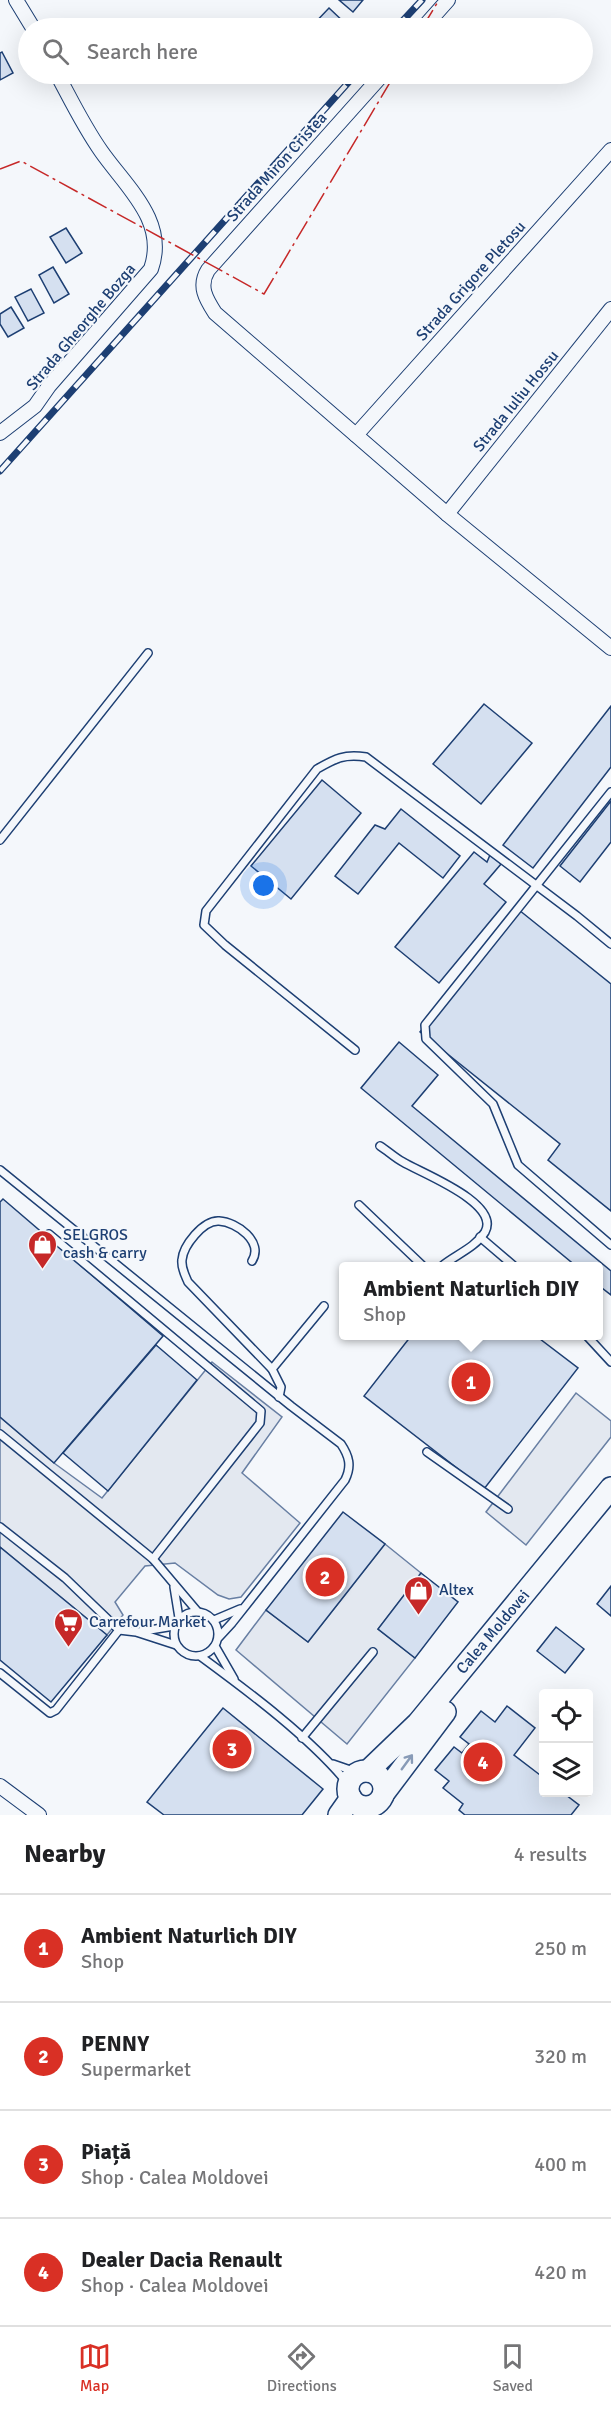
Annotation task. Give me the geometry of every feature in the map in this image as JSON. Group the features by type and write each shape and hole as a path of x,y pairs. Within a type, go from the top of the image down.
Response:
{"main road":[{"name":"Calea Moldovei","path":"356,1795 611,1488"},
{"name":"Calea Moldovei","path":"356,1795 381,1778 384,1793 429,1732 611,1510"}],"street":[{"path":"16,0 27,18"},
{"path":"432,18 448,0"},
{"name":"Strada Gheorghe Bozga","path":"0,433 35,406 49,386 151,269 156,255 154,231 140,201 94,141 63,84"},
{"name":"Strada Miron Cristea","path":"356,435 215,313 206,299 202,285 208,270 374,84"},
{"name":"Strada Grigore Pletosu","path":"356,435 611,150"},
{"name":"Strada Iuliu Hossu","path":"447,514 611,309"},
{"path":"356,435 447,514 611,648"},
{"path":"0,1786 39,1815"}],"lane":[{"path":"0,840 148,653"},
{"path":"355,1050 225,945 204,925 206,911 317,769 335,759 350,755 366,758 611,944"},
{"path":"611,792 425,1025 426,1040 493,1104 518,1165 611,1245"},
{"path":"380,1146 402,1162 440,1179 482,1209 487,1223 485,1231 465,1252 447,1262"},
{"path":"0,1170 279,1397 341,1444 350,1461 349,1471 337,1491 219,1637 215,1646 200,1656 191,1656 176,1645 136,1632 119,1630 65,1578 0,1527"},
{"path":"359,1206 419,1262"},
{"path":"252,1261 256,1248 250,1238 219,1221 207,1225 198,1232 182,1257 182,1265 188,1282 272,1369 281,1388 279,1397"},
{"path":"49,1234 258,1408 262,1415 260,1423 153,1559"},
{"path":"480,1237 509,1262"},
{"path":"272,1369 324,1306"},
{"path":"592,1340 611,1362"},
{"path":"0,1434 153,1559 198,1611"},
{"path":"427,1452 508,1509"},
{"path":"174,1584 180,1618"},
{"path":"214,1620 245,1606"},
{"path":"176,1645 174,1626 188,1612 207,1613 218,1628 219,1637"},
{"path":"136,1632 174,1626"},
{"path":"0,1673 51,1713 56,1710 119,1630"},
{"path":"215,1646 235,1681"},
{"path":"302,1738 373,1652"},
{"path":"200,1656 235,1681 331,1763 356,1795"},
{"path":"331,1763 356,1795"}],"shaded area":[{"path":"212,1362 282,1417 242,1473 300,1523 241,1597 229,1599 218,1595 175,1563 145,1566 115,1602 123,1615 107,1635 0,1547 0,1417 54,1463 102,1498"},
{"path":"576,1393 611,1421 611,1437 526,1545 486,1512"},
{"path":"385,1544 421,1573 378,1629 415,1658 347,1744 236,1650 266,1610 308,1642"}],"building":[{"path":"339,0 363,0 353,12"},
{"path":"329,8 340,18 320,18"},
{"path":"2,52 13,73 0,80 0,53"},
{"path":"66,228 82,253 66,263 50,237"},
{"path":"53,267 69,294 54,303 39,275"},
{"path":"31,289 44,313 28,321 15,297"},
{"path":"11,307 24,328 8,337 0,324 0,314"},
{"path":"484,704 532,743 481,804 433,764"},
{"path":"611,706 611,767 533,868 503,845"},
{"path":"322,780 361,813 291,899 251,866"},
{"path":"611,801 611,842 580,882 560,866"},
{"path":"401,809 460,856 443,878 399,843 358,894 335,876 375,825 385,829"},
{"path":"474,852 487,862 490,855 501,864 484,884 506,902 439,983 395,947"},
{"path":"519,910 611,984 611,1211 548,1160 560,1144 420,1032"},
{"path":"399,1042 438,1075 412,1106 600,1262 571,1262 361,1088"},
{"name":"SELGROS cash & carry","path":"3,1199 163,1336 54,1463 0,1417 0,1202"},
{"path":"603,1264 611,1271 611,1295 603,1289"},
{"path":"408,1340 541,1340 578,1368 484,1489 364,1396"},
{"path":"156,1345 197,1380 108,1491 63,1453"},
{"path":"343,1512 385,1544 308,1642 266,1610"},
{"path":"0,1547 107,1635 51,1702 0,1660"},
{"name":"Altex","path":"421,1573 458,1602 415,1658 378,1629"},
{"path":"611,1586 611,1616 597,1604"},
{"path":"556,1627 584,1649 565,1673 537,1651"},
{"path":"507,1706 535,1728 514,1755 539,1774 539,1797 569,1797 579,1805 571,1815 465,1815 459,1810 463,1804 443,1788 449,1781 435,1770 454,1747 462,1753 469,1744 460,1737 481,1711 495,1722"},
{"path":"223,1708 323,1789 302,1815 164,1815 147,1802"}],"railway":[{"path":"405,18 422,0"},
{"path":"0,471 347,84"}],"power":[{"path":"428,18 439,0"},
{"path":"0,169 21,161 264,294 389,84"}],"place":[{"name":"SELGROS cash & carry","path":"42,1270"},
{"name":"Ambient Naturlich DIY","path":"471,1382"},
{"name":"PENNY","path":"325,1577"},
{"name":"Altex","path":"418,1616"},
{"name":"Carrefour Market","path":"68,1648"},
{"name":"Piață","path":"232,1749"},
{"name":"Dealer Dacia Renault","path":"483,1762"}]}
